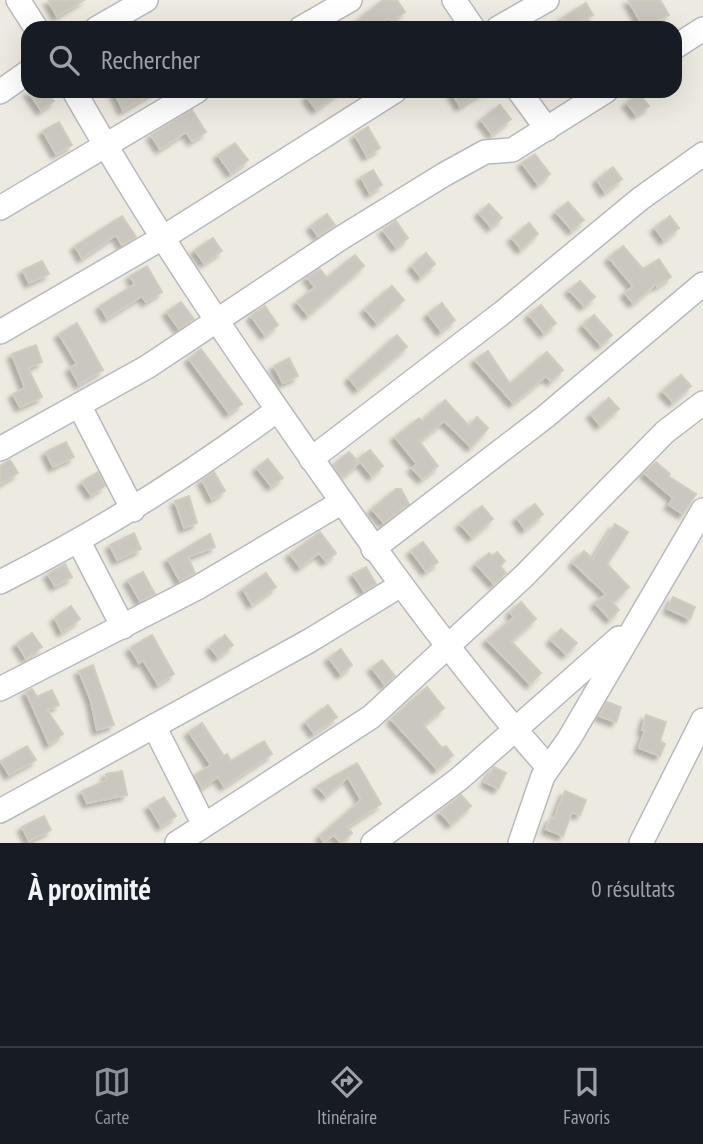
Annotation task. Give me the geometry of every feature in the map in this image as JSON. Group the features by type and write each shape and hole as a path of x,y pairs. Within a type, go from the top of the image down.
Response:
{"street":[{"path":"18,0 32,21"},
{"path":"109,21 146,0"},
{"path":"313,21 350,0"},
{"path":"454,0 468,21"},
{"path":"510,21 547,0"},
{"path":"682,42 703,29"},
{"path":"0,92 21,77"},
{"path":"78,98 105,146 276,411 373,549 447,648 515,731 548,766"},
{"path":"0,208 185,98"},
{"path":"0,332 164,237 384,98"},
{"path":"524,98 547,129"},
{"path":"0,449 147,367 341,238 445,174 485,152 512,150 595,98"},
{"path":"311,459 502,313 640,198 703,154"},
{"path":"373,549 545,418 703,284"},
{"path":"177,843 372,717 524,576 665,432 703,403"},
{"path":"79,405 133,510"},
{"path":"0,582 79,542 133,510 208,461 276,411"},
{"path":"0,689 197,588 342,502"},
{"path":"520,843 548,766 569,739 703,510"},
{"path":"79,542 123,628"},
{"path":"0,811 309,641 401,585"},
{"path":"373,843 459,779 637,622"},
{"path":"640,843 703,720"},
{"path":"154,726 204,825"}],"building":[{"path":"48,0 84,0 57,16"},
{"path":"383,0 397,0 405,12 391,21 389,18 385,21 357,21"},
{"path":"628,0 660,0 669,15 657,21 640,21"},
{"path":"586,3 593,15 581,21 564,21 562,18"},
{"path":"33,98 52,98 54,101 41,110"},
{"path":"117,98 143,98 123,110"},
{"path":"308,98 331,98 316,109"},
{"path":"455,98 473,98 460,106"},
{"path":"633,98 643,98 649,106 636,115 627,103"},
{"path":"500,105 511,119 492,134 481,120"},
{"path":"192,110 206,132 192,141 186,132 160,149 151,135"},
{"path":"59,122 72,145 56,154 43,131"},
{"path":"368,127 380,148 367,156 355,135"},
{"path":"235,143 248,160 231,173 218,155"},
{"path":"535,154 550,174 538,184 522,163"},
{"path":"613,167 622,179 605,192 597,180"},
{"path":"373,170 382,185 370,193 361,177"},
{"path":"568,202 584,220 572,230 556,212"},
{"path":"489,204 502,218 491,227 479,213"},
{"path":"327,214 335,225 318,236 311,226"},
{"path":"122,216 136,237 122,245 116,235 82,258 75,246"},
{"path":"670,216 679,228 664,240 655,228"},
{"path":"396,221 408,238 396,247 383,230"},
{"path":"529,223 538,234 521,249 512,238"},
{"path":"213,238 222,251 204,263 195,250"},
{"path":"623,246 643,269 659,259 671,277 657,286 656,284 633,303 625,293 633,286 609,258"},
{"path":"426,253 435,264 421,277 412,266"},
{"path":"355,255 364,266 308,315 297,302 315,287 307,277 320,269 327,278"},
{"path":"42,261 49,274 29,283 23,270"},
{"path":"147,266 162,292 146,302 142,296 107,318 100,306 135,284 130,276"},
{"path":"580,281 595,297 584,306 569,290"},
{"path":"392,286 404,300 377,323 365,309"},
{"path":"181,302 194,319 179,329 167,312"},
{"path":"442,303 455,320 441,331 428,314"},
{"path":"541,305 556,323 544,333 529,315"},
{"path":"265,306 278,325 265,335 251,316"},
{"path":"594,315 612,335 601,345 583,325"},
{"path":"77,323 103,370 79,384 70,368 77,364 59,334"},
{"path":"397,335 407,347 358,389 349,378"},
{"path":"36,345 42,362 28,368 42,397 20,407 13,394 25,388 12,354"},
{"path":"201,349 242,404 229,413 189,359"},
{"path":"488,351 510,384 547,352 563,370 551,381 546,376 513,403 475,360"},
{"path":"289,358 298,376 283,383 274,366"},
{"path":"681,375 691,386 673,402 663,391"},
{"path":"609,398 619,409 600,425 591,414"},
{"path":"445,400 469,426 477,417 488,428 471,447 444,421 419,441 438,466 422,479 412,468 417,464 395,437 419,418 422,421"},
{"path":"66,442 74,457 53,467 46,452"},
{"path":"370,450 383,466 372,476 358,459"},
{"path":"349,452 359,463 342,477 333,465"},
{"path":"268,459 283,478 271,486 257,468"},
{"path":"10,460 18,473 0,484 0,466"},
{"path":"656,462 670,474 668,476 696,494 683,514 669,505 673,498 644,473"},
{"path":"98,472 105,486 91,495 82,482"},
{"path":"214,472 225,491 212,499 202,480"},
{"path":"396,489 401,489 409,504 384,523 372,509"},
{"path":"189,496 197,523 184,528 175,501"},
{"path":"535,504 543,514 525,529 517,518"},
{"path":"482,506 493,519 472,537 460,524"},
{"path":"615,524 628,532 607,564 629,587 613,603 619,610 610,619 595,603 606,594 573,563 584,551 593,559"},
{"path":"320,532 336,553 326,561 319,553 300,567 290,554"},
{"path":"134,533 141,549 117,560 110,545"},
{"path":"210,534 215,547 188,557 195,573 180,581 168,559"},
{"path":"423,542 438,562 426,571 411,551"},
{"path":"497,552 505,561 500,566 506,573 494,584 476,564 489,553 492,556"},
{"path":"65,564 72,577 55,586 48,574"},
{"path":"366,567 376,584 364,591 353,574"},
{"path":"143,572 155,594 140,601 128,580"},
{"path":"266,573 276,587 252,604 243,589"},
{"path":"673,597 695,607 690,619 668,609"},
{"path":"521,602 536,619 511,641 541,673 530,684 487,640 514,617 510,612"},
{"path":"71,606 80,619 62,632 55,618"},
{"path":"561,629 577,643 566,654 551,640"},
{"path":"32,633 42,647 26,658 17,644"},
{"path":"152,635 174,674 158,684 143,660 139,663 130,648"},
{"path":"225,635 233,645 218,657 210,647"},
{"path":"341,649 352,665 341,674 329,658"},
{"path":"382,660 395,676 385,685 372,668"},
{"path":"93,665 114,725 97,730 91,701 79,671"},
{"path":"427,687 444,708 423,725 442,748 446,746 453,755 437,769 391,719"},
{"path":"32,689 37,697 52,690 59,705 47,710 63,734 49,744 26,692"},
{"path":"607,702 621,707 616,722 599,716"},
{"path":"328,705 337,717 314,733 306,722"},
{"path":"646,715 666,722 660,741 665,744 660,756 639,748 645,731 642,730"},
{"path":"202,723 224,756 227,754 231,761 264,741 272,754 224,786 218,777 202,787 195,775 211,765 189,732"},
{"path":"27,746 36,760 9,775 1,761"},
{"path":"357,763 381,804 347,827 352,833 341,843 334,835 324,842 320,836 361,800 348,777 326,796 317,786"},
{"path":"494,767 506,773 498,789 485,782"},
{"path":"122,771 127,795 87,803 82,791 107,780 106,774"},
{"path":"565,791 586,800 580,815 572,812 563,836 546,829 551,818 554,819"},
{"path":"461,795 471,806 451,824 440,812"},
{"path":"164,797 176,816 161,826 149,806"},
{"path":"44,816 51,830 29,841 22,827"}]}
